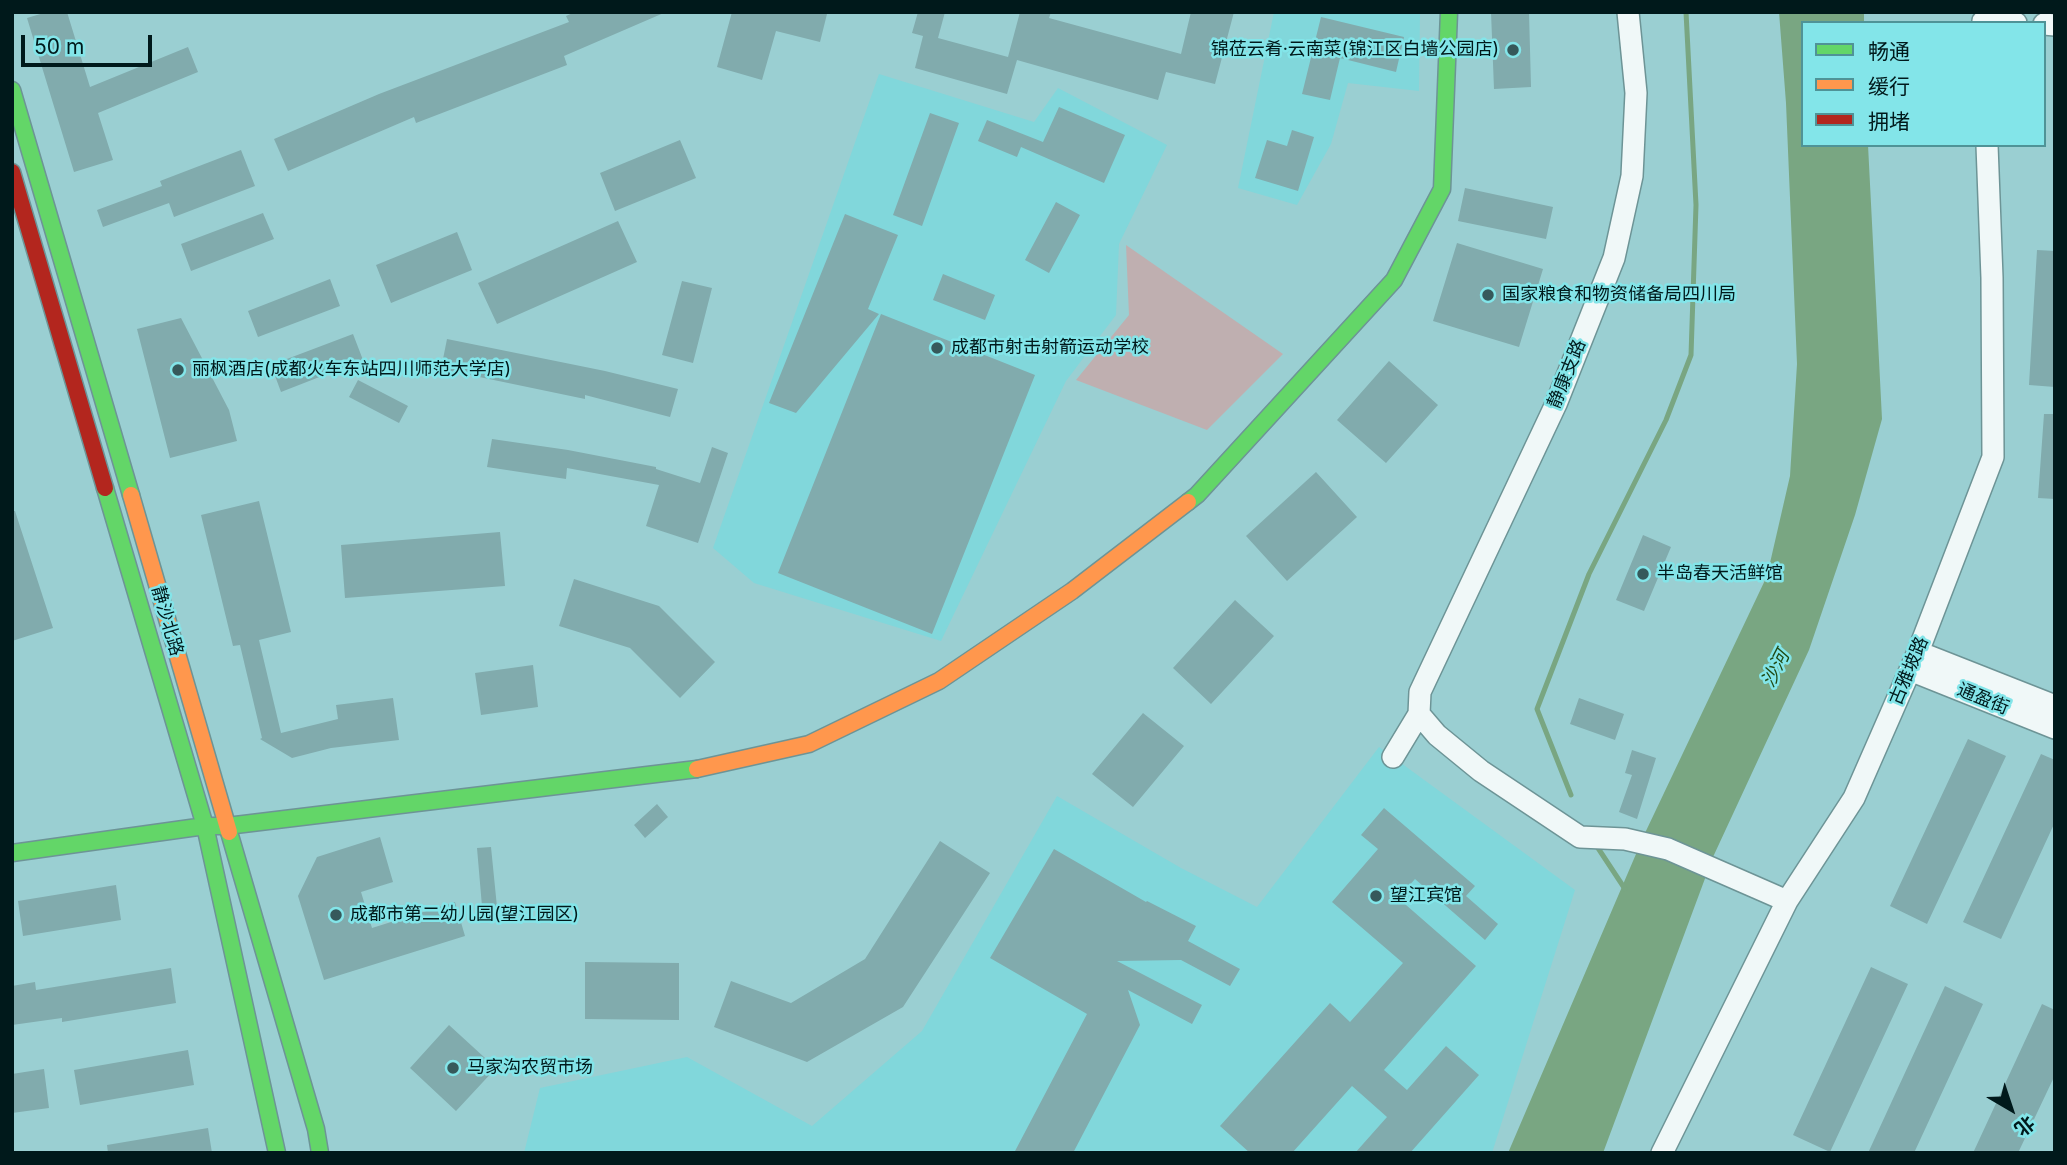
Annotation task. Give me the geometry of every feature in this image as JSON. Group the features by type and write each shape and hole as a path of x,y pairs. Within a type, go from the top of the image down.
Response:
{"street":[{"path":"12,853 205,826 227,826 690,770 809,744 939,681 1072,591 1197,495 1394,280 1442,189 1449,12"},
{"name":"静康支路","path":"1393,757 1419,715 1420,692 1556,404 1614,258 1632,176 1636,93 1628,12"},
{"name":"静沙北路","path":"12,90 316,1129 320,1153"},
{"name":"古雅坡路","path":"1662,1153 1787,901 1854,798 1914,661 1993,457 1992,278 1987,147"},
{"name":"静沙北路","path":"12,172 205,826 277,1153"},
{"name":"通盈街","path":"1914,661 2055,706"},
{"name":"通盈街","path":"1914,661 2055,728"},
{"path":"1419,715 1437,735 1481,771 1590,838 1625,839 1668,849 1787,901"}],"shaded area":[{"path":"1274,12 1420,12 1419,91 1348,83 1331,144 1297,205 1238,188"},
{"name":"成都市射击射箭运动学校","path":"879,74 1034,122 1058,88 1167,145 1119,244 1116,315 1066,381 941,641 754,583 713,548"},
{"path":"1126,245 1283,354 1207,430 1076,380 1129,315"},
{"name":"望江宾馆","path":"1379,747 1575,890 1492,1153 524,1153 540,1088 687,1057 812,1126 922,1031 1057,796 1181,868 1257,907"}],"water":[{"name":"沙河","path":"1779,12 1864,12 1864,21 1801,21 1801,147 1868,147 1882,419 1855,515 1809,650 1713,857 1603,1153 1508,1153 1645,833 1767,576 1790,476 1797,364 1786,103"}],"building":[{"path":"47,12 67,12 90,87 188,47 198,72 98,113 113,160 74,172 27,18"},
{"path":"575,12 666,12 564,56 567,65 416,123 414,117 288,171 274,139 379,94 569,22 566,16"},
{"path":"732,12 827,14 820,42 776,31 762,80 717,67"},
{"path":"918,12 945,12 938,38 1008,57 1020,12 1051,12 1049,18 1181,54 1191,12 1234,12 1215,84 1166,72 1158,100 1017,60 1007,94 915,68 923,36 912,33"},
{"path":"1491,12 1529,12 1531,87 1494,89"},
{"path":"1321,17 1404,37 1396,72 1340,58 1330,100 1302,94"},
{"path":"1059,107 1125,135 1104,183 1021,147 1017,157 978,141 987,120 1043,142"},
{"path":"930,113 959,123 922,226 893,215"},
{"path":"1292,130 1314,137 1298,191 1255,178 1267,140 1287,146"},
{"path":"680,140 696,178 615,211 600,173"},
{"path":"241,150 255,186 174,217 169,203 103,227 97,210 162,186 160,181"},
{"path":"1465,188 1553,207 1546,239 1458,221"},
{"path":"1056,202 1080,215 1049,273 1025,260"},
{"path":"263,213 274,239 191,271 181,244"},
{"path":"845,214 898,235 868,309 879,314 796,413 769,403"},
{"path":"618,221 637,262 497,324 478,283"},
{"path":"457,232 472,270 391,303 376,265"},
{"name":"国家粮食和物资储备局四川局","path":"1457,243 1543,269 1519,347 1433,321"},
{"path":"2037,250 2055,251 2055,387 2029,385"},
{"path":"943,274 995,295 985,320 933,300"},
{"path":"330,279 340,306 258,337 248,311"},
{"path":"682,281 712,288 693,363 662,355"},
{"path":"881,314 1035,375 932,634 778,573"},
{"name":"丽枫酒店(成都火车东站四川师范大学店)","path":"181,318 229,410 237,441 170,458 137,329"},
{"path":"353,334 363,360 281,392 271,365"},
{"path":"447,339 605,371 678,389 670,417 585,395 585,399 441,369"},
{"path":"1389,361 1438,405 1386,463 1337,420"},
{"path":"358,380 408,406 399,423 349,397"},
{"path":"2044,414 2055,414 2055,499 2038,498"},
{"path":"492,439 656,467 700,483 712,447 728,453 698,543 646,526 659,485 567,468 566,479 487,467"},
{"path":"1316,472 1357,517 1287,581 1246,536"},
{"path":"259,501 291,632 259,640 281,733 338,719 336,705 393,698 399,740 331,748 292,758 260,739 262,738 240,645 233,646 201,515"},
{"path":"12,511 15,511 53,628 12,641"},
{"path":"500,532 505,586 345,598 341,545"},
{"name":"半岛春天活鲜馆","path":"1643,535 1671,547 1644,611 1616,600"},
{"path":"574,579 659,606 715,662 680,698 630,648 559,626"},
{"path":"1235,600 1274,636 1211,704 1173,668"},
{"path":"533,665 538,707 481,715 475,673"},
{"path":"1579,698 1624,714 1615,740 1570,724"},
{"path":"1143,713 1184,746 1133,807 1092,774"},
{"path":"1968,739 2006,756 1927,924 1890,906"},
{"path":"1632,750 1656,758 1637,819 1619,812 1632,775 1625,773"},
{"path":"2041,754 2055,760 2055,822 2001,939 1963,922"},
{"path":"657,804 668,817 645,838 634,825"},
{"path":"1384,808 1475,886 1466,896 1498,924 1485,940 1415,879 1398,898 1476,966 1384,1070 1407,1090 1446,1046 1479,1075 1410,1153 1355,1153 1387,1117 1352,1086 1292,1153 1250,1153 1220,1126 1330,1003 1350,1022 1403,963 1332,902 1378,849 1361,835"},
{"name":"成都市第二幼儿园(望江园区)","path":"380,837 393,882 361,892 372,928 455,902 465,936 324,980 298,896 317,857"},
{"path":"940,841 990,873 903,1007 807,1062 714,1027 731,981 791,1003 865,959"},
{"name":"成都市第二幼儿园(望江园区)","path":"491,847 498,917 483,918 477,848"},
{"path":"1054,849 1146,902 1196,926 1188,941 1240,969 1230,986 1181,960 1117,961 1202,1005 1192,1024 1128,990 1140,1025 1073,1153 1014,1153 1087,1014 990,958"},
{"path":"116,885 121,920 23,936 18,901"},
{"path":"585,962 679,963 679,1020 585,1019"},
{"path":"1871,967 1908,984 1830,1152 1793,1135"},
{"path":"171,968 176,1003 62,1022 62,1018 12,1025 12,986 35,982 36,990"},
{"path":"1945,986 1983,1004 1914,1153 1868,1153"},
{"path":"2042,1004 2055,1010 2055,1075 2018,1153 1973,1153"},
{"name":"马家沟农贸市场","path":"449,1025 496,1068 456,1111 410,1068"},
{"path":"188,1050 194,1085 80,1105 74,1070"},
{"path":"44,1069 49,1108 12,1113 12,1074"},
{"path":"208,1128 212,1153 108,1153 107,1145"}],"waterway":[{"path":"1571,795 1537,709 1589,574 1666,420 1691,355 1696,205 1686,12"},
{"path":"1596,845 1625,889"}],"traffic: fast":[{"path":"1188,502 1394,280 1442,189 1449,12"},
{"path":"12,90 131,495"},
{"path":"105,488 205,826 277,1153"},
{"path":"12,853 205,826 227,826 697,769"},
{"path":"229,832 316,1129 320,1153"}],"traffic: slow":[{"path":"131,495 229,832"},
{"path":"697,769 809,744 939,681 1072,591 1188,502"}],"traffic: jam":[{"path":"12,172 105,488"}],"place":[{"name":"锦莅云肴·云南菜(锦江区白墙公园店)","path":"1513,50"},
{"name":"国家粮食和物资储备局四川局","path":"1488,295"},
{"name":"成都市射击射箭运动学校","path":"937,348"},
{"name":"丽枫酒店(成都火车东站四川师范大学店)","path":"178,370"},
{"name":"半岛春天活鲜馆","path":"1643,574"},
{"name":"望江宾馆","path":"1376,896"},
{"name":"成都市第二幼儿园(望江园区)","path":"336,915"},
{"name":"马家沟农贸市场","path":"453,1068"}]}
